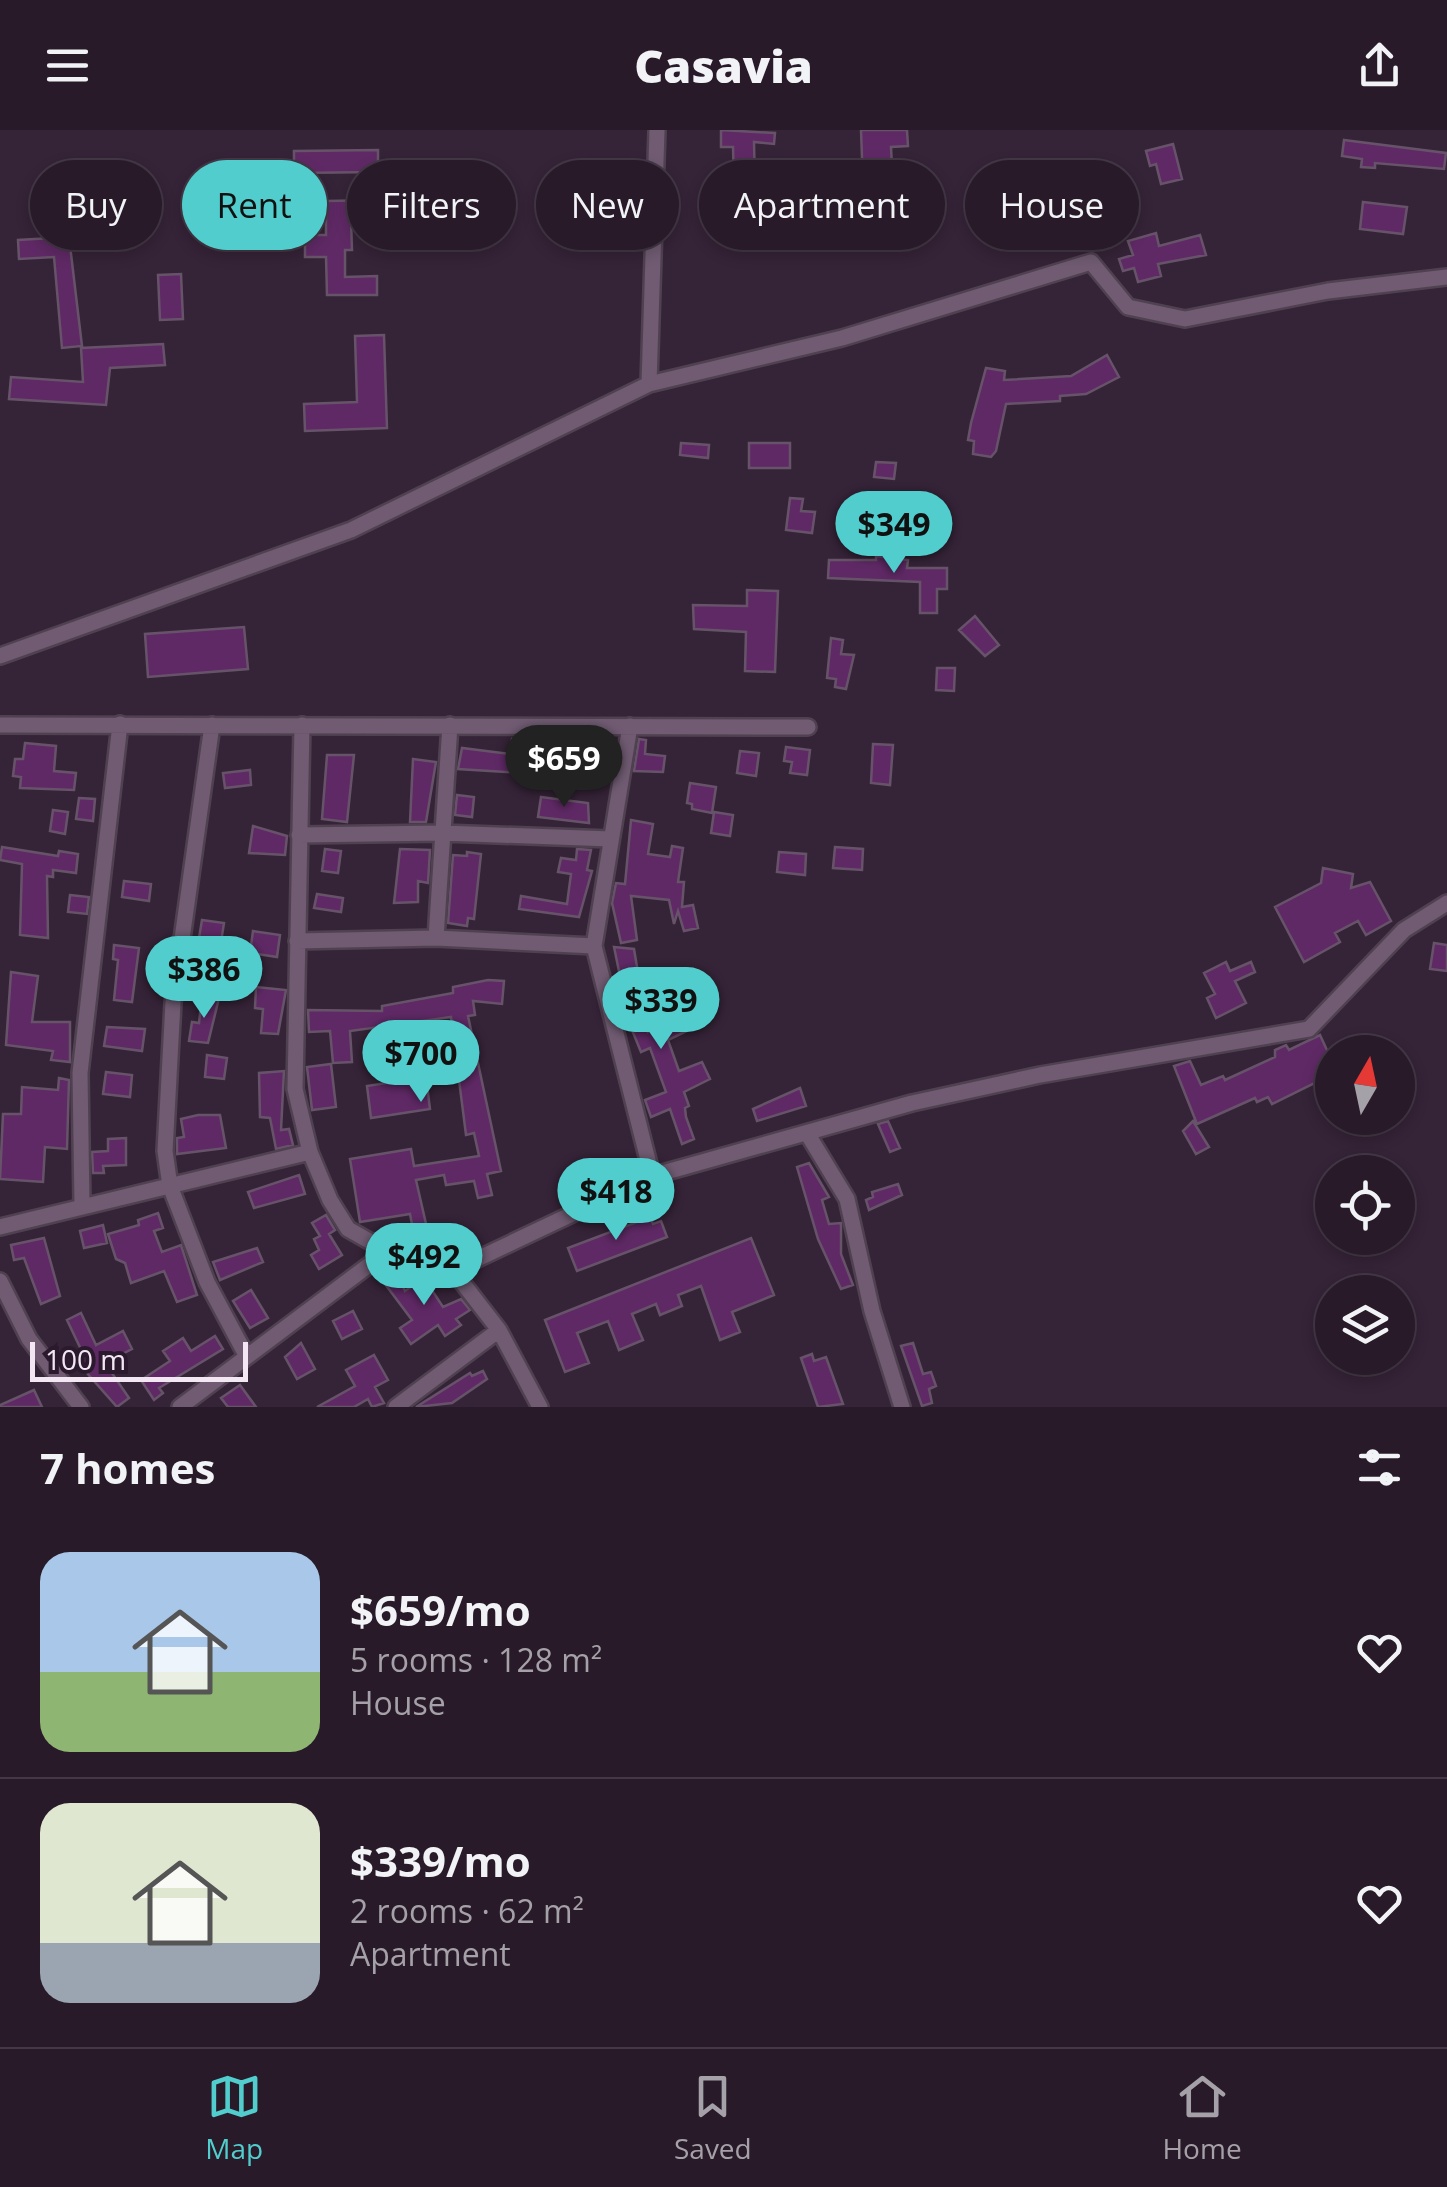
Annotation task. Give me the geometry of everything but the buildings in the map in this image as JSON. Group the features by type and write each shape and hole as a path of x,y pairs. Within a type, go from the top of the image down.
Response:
{"street":[{"path":"649,384 658,130"},
{"path":"0,656 351,530 649,384 842,338 1091,262 1128,307 1185,319 1328,291 1447,278"},
{"path":"82,1206 80,1072 120,724"},
{"path":"0,725 808,726"},
{"path":"212,725 166,1067 165,1150 170,1186 207,1282 246,1355"},
{"path":"302,725 295,1089 310,1152 330,1200 348,1229 389,1250 452,1271 499,1330 540,1407"},
{"path":"436,938 450,726"},
{"path":"630,726 594,946 652,1176"},
{"path":"299,835 443,833 612,839"},
{"path":"452,1271 652,1176 912,1103 1040,1075 1309,1029 1404,930 1447,903"},
{"path":"297,941 436,938 594,946"},
{"path":"807,1134 847,1199 872,1311 902,1407"},
{"path":"0,1226 310,1152"},
{"path":"180,1407 389,1250"},
{"path":"0,1281 29,1338 82,1407"},
{"path":"396,1407 499,1330"}]}
